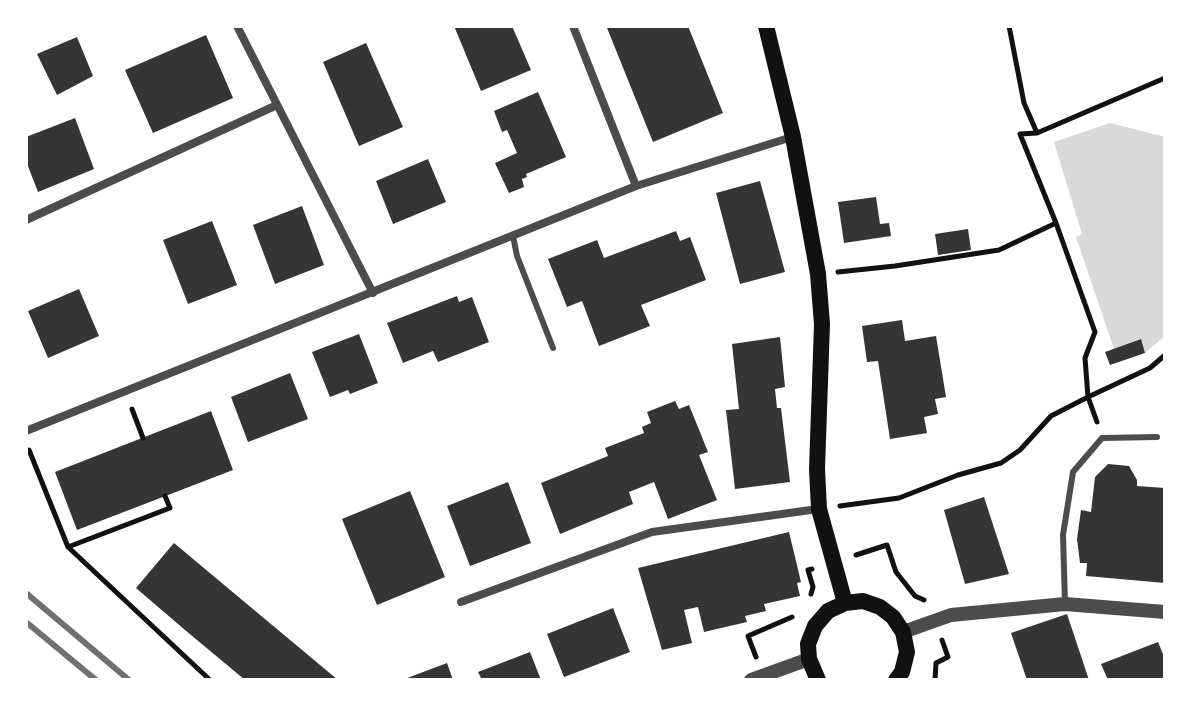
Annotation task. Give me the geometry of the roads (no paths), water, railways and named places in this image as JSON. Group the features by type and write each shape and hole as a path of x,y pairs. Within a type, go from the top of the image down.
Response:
{"main road":[{"path":"766,26 793,137 818,274 822,324 817,469 819,509 845,603"},
{"path":"818,680 809,659 808,644 815,626 828,611 845,603 863,601 880,607 893,617 903,632 907,652 902,672 896,680"}],"street":[{"path":"237,26 373,293"},
{"path":"573,26 636,186"},
{"path":"26,220 277,105"},
{"path":"26,431 636,186 793,137"},
{"path":"461,602 652,532 819,509"},
{"path":"903,632 951,615 1065,604 1165,612"},
{"path":"757,678 809,659"}],"lane":[{"path":"513,236 517,256 553,348"},
{"path":"1065,604 1063,535 1073,472 1102,438 1157,437"}],"railway":[{"path":"26,593 129,680"},
{"path":"26,622 96,680"}]}
